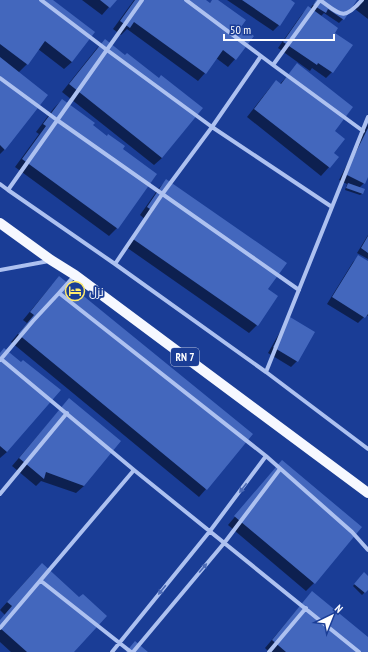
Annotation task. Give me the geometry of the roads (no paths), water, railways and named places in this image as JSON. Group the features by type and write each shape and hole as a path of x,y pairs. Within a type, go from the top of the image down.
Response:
{"main road":[{"name":"RN 7","path":"0,223 51,260 75,275 368,493"}],"street":[{"path":"41,0 106,50 212,127 332,207"},
{"path":"8,190 142,0"},
{"path":"186,0 363,131"},
{"path":"273,65 320,0 338,13 345,14 352,12 362,0"},
{"path":"115,264 163,193 212,127 261,56"},
{"path":"0,78 57,120 299,290"},
{"path":"266,372 368,117"},
{"path":"0,184 266,372 368,449"},
{"path":"0,270 51,260"},
{"path":"75,275 1,359 134,470 225,542 359,652"},
{"path":"59,293 266,456 359,539 368,550"},
{"path":"0,494 67,413"},
{"path":"112,652 210,531 266,456"},
{"path":"41,581 132,652 225,542 280,469"},
{"path":"0,628 134,470"},
{"path":"269,652 306,608"}],"place":[{"name":"نزل","path":"75,291"}]}
